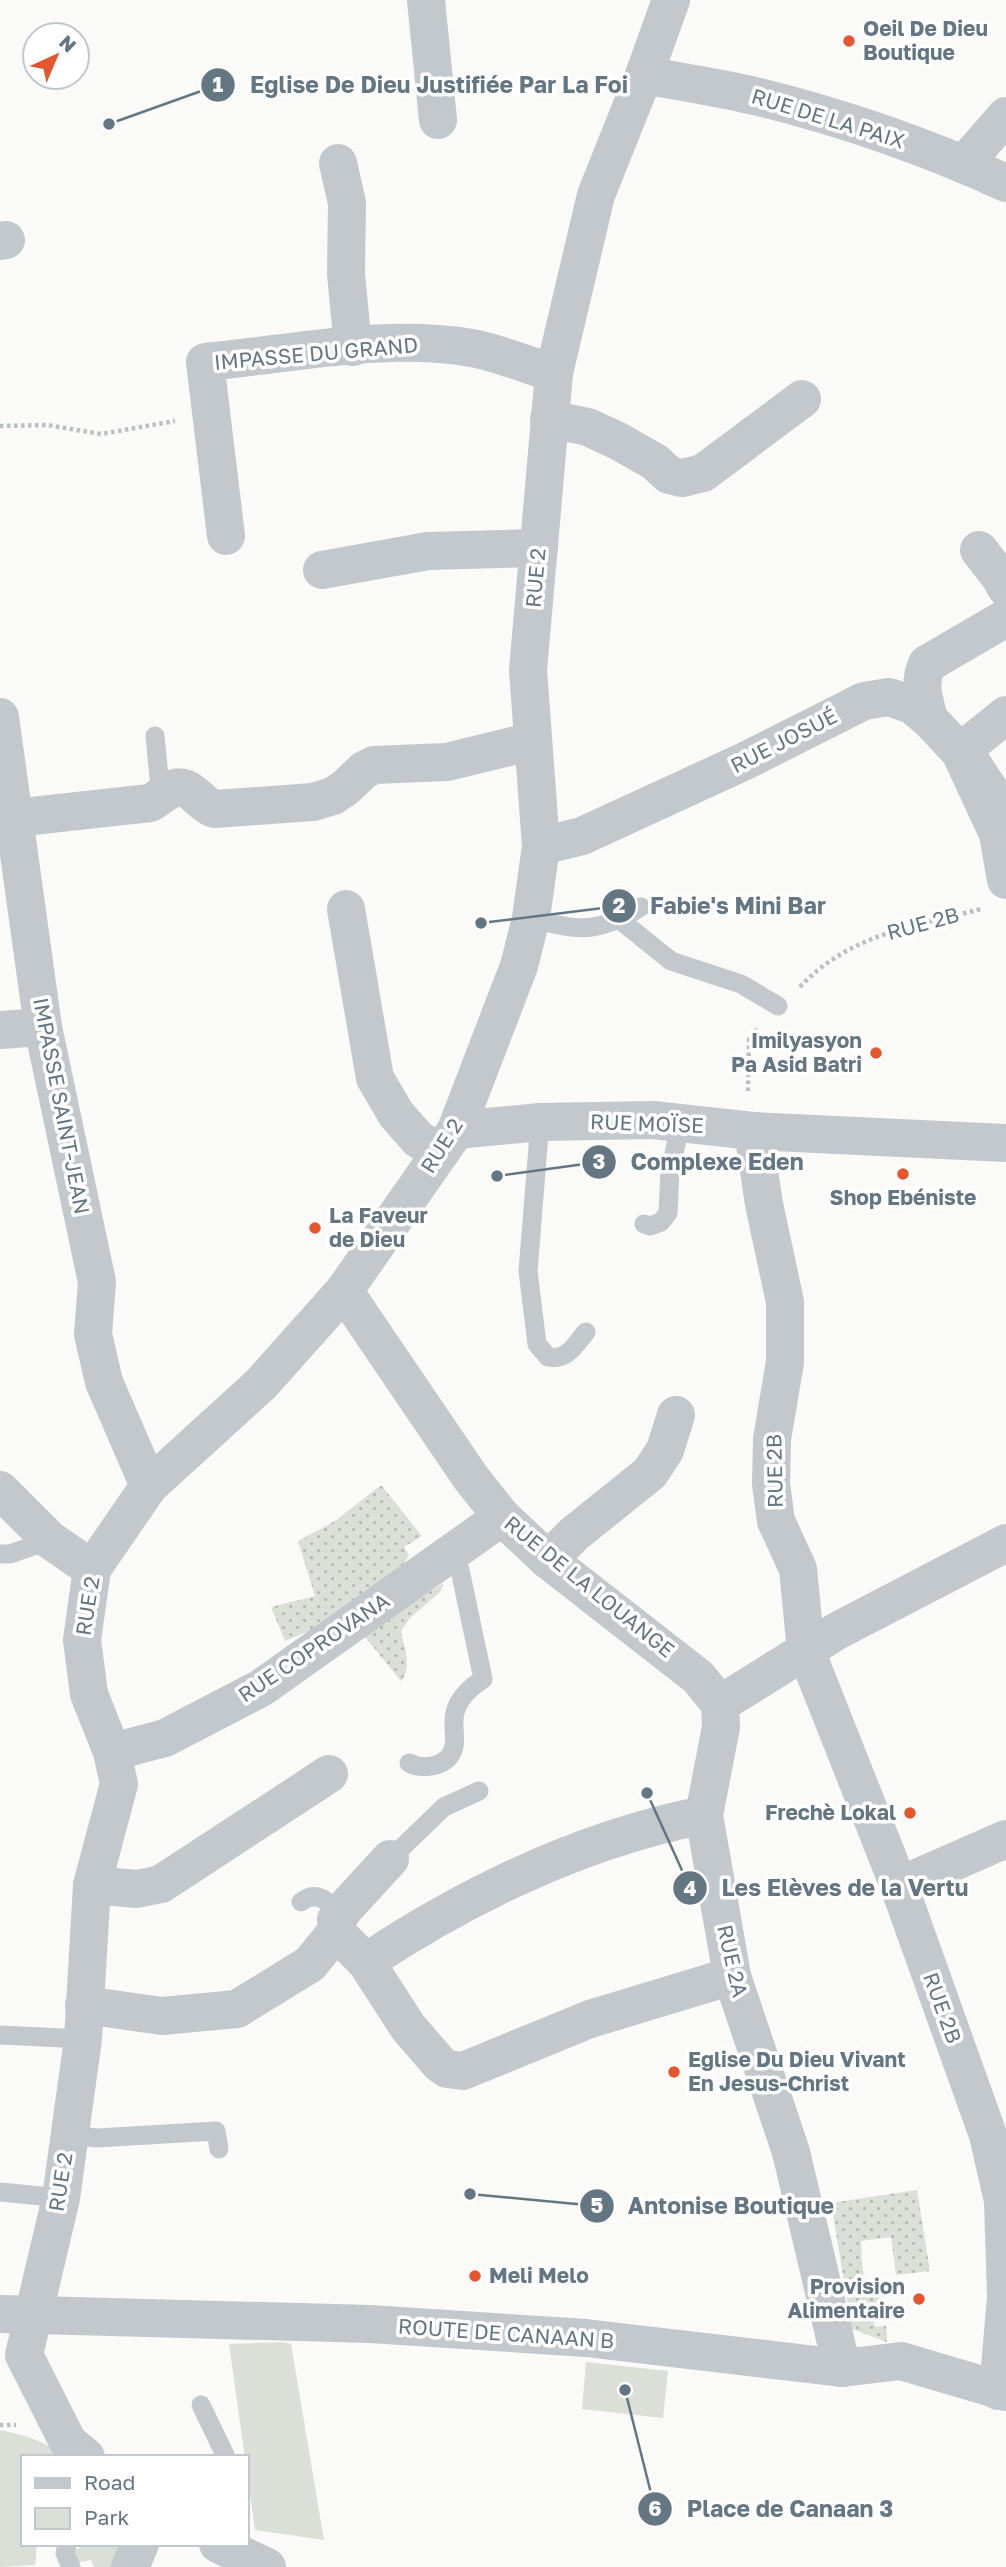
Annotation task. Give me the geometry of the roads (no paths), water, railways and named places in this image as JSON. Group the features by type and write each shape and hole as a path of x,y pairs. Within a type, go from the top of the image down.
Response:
{"street":[{"path":"426,0 438,120"},
{"name":"RUE 2","path":"84,2455 68,2442 24,2355 16,2314 61,2198 84,2022 92,1885 119,1784 113,1752 89,1694 82,1640 92,1569 149,1486 261,1384 344,1292 448,1141 519,966 531,918 541,846 528,670 554,373 596,195 671,0"},
{"name":"RUE DE LA PAIX","path":"644,75 759,97 874,130 1006,183"},
{"path":"964,164 1006,116"},
{"path":"338,163 347,203 346,274 353,347"},
{"name":"IMPASSE DU GRAND","path":"226,536 205,362 353,347 430,344 473,349 554,373"},
{"path":"550,419 588,427 646,457 669,475 682,478 703,474 802,399"},
{"path":"322,570 428,551 539,548"},
{"path":"979,551 1006,588"},
{"path":"929,719 920,686 921,677 928,664 1006,618"},
{"name":"RUE JOSUÉ","path":"541,846 582,836 745,761 864,701 889,697 912,705 965,748 998,834 1000,893"},
{"path":"965,748 1006,715"},
{"name":"IMPASSE SAINT-JEAN","path":"0,717 43,1027 97,1282 93,1334 103,1382 149,1486"},
{"path":"14,818 150,803 169,790 177,788 193,791 205,805 215,809 313,802 333,796 364,769 374,765 447,762 533,741"},
{"path":"345,909 375,1078 396,1114 418,1139 448,1141"},
{"path":"0,1030 43,1027"},
{"name":"RUE MOÏSE","path":"448,1141 540,1122 653,1120 753,1131 1006,1143"},
{"name":"RUE 2B","path":"753,1131 764,1204 785,1302 785,1362 772,1439 771,1484 776,1521 798,1569 806,1651 899,1886 988,2135 1003,2201 1006,2296 1002,2392"},
{"name":"RUE DE LA LOUANGE","path":"344,1292 471,1478 502,1517 548,1560 698,1677 720,1704"},
{"path":"548,1560 574,1534 650,1473 665,1450 676,1415"},
{"path":"0,1490 50,1540 92,1569"},
{"name":"RUE COPROVANA","path":"113,1752 165,1738 261,1688 502,1517"},
{"path":"720,1704 836,1631 1006,1543"},
{"name":"RUE 2A","path":"720,1704 721,1727 704,1815 732,1976 791,2152 842,2368"},
{"path":"92,1885 137,1889 161,1884 330,1774"},
{"path":"366,1962 423,1924 444,1916 505,1881 543,1864 663,1823 704,1815"},
{"path":"899,1886 1006,1839"},
{"path":"84,2022 237,2009 310,1964 390,1859"},
{"path":"339,1924 408,2027 440,2064 457,2071 480,2066 590,2019 732,1976"},
{"name":"ROUTE DE CANAAN B","path":"16,2314 370,2324 586,2338 842,2368 901,2361 1002,2392"},
{"path":"130,2567 139,2546"},
{"path":"222,2546 267,2567"}],"lane":[{"path":"155,736 161,798"},
{"path":"965,748 1006,798"},
{"path":"531,918 565,928 593,927 620,920 641,906"},
{"path":"620,920 671,961 741,984 778,1006"},
{"path":"540,1122 528,1271 537,1344 548,1357 561,1357 566,1355 586,1332"},
{"path":"644,1224 650,1226 661,1222 668,1213 670,1171 681,1123"},
{"path":"0,1554 9,1554 50,1540"},
{"path":"409,1763 415,1766 434,1766 449,1757 454,1750 454,1713 466,1692 483,1679 460,1570 452,1552"},
{"path":"390,1859 444,1807 479,1791"},
{"path":"301,1902 309,1896 318,1896 339,1924"},
{"path":"0,2035 84,2022"},
{"path":"69,2135 97,2138 216,2131 219,2149"},
{"path":"0,2192 61,2198"},
{"path":"201,2405 225,2455"},
{"path":"67,2546 65,2553 71,2567"}],"place":[{"name":"Oeil De Dieu Boutique","path":"849,41"},
{"name":"Eglise De Dieu Justifiée Par La Foi","path":"109,124"},
{"name":"Fabie's Mini Bar","path":"481,923"},
{"name":"Imilyasyon Pa Asid Batri","path":"876,1053"},
{"name":"Shop Ebéniste","path":"903,1174"},
{"name":"Complexe Eden","path":"497,1176"},
{"name":"La Faveur de Dieu","path":"315,1228"},
{"name":"Les Elèves de la Vertu","path":"647,1793"},
{"name":"Frechè Lokal","path":"910,1813"},
{"name":"Eglise Du Dieu Vivant En Jesus-Christ","path":"674,2072"},
{"name":"Antonise Boutique","path":"470,2194"},
{"name":"Meli Melo","path":"475,2276"},
{"name":"Provision Alimentaire","path":"919,2299"},
{"name":"Place de Canaan 3","path":"625,2390"}]}
